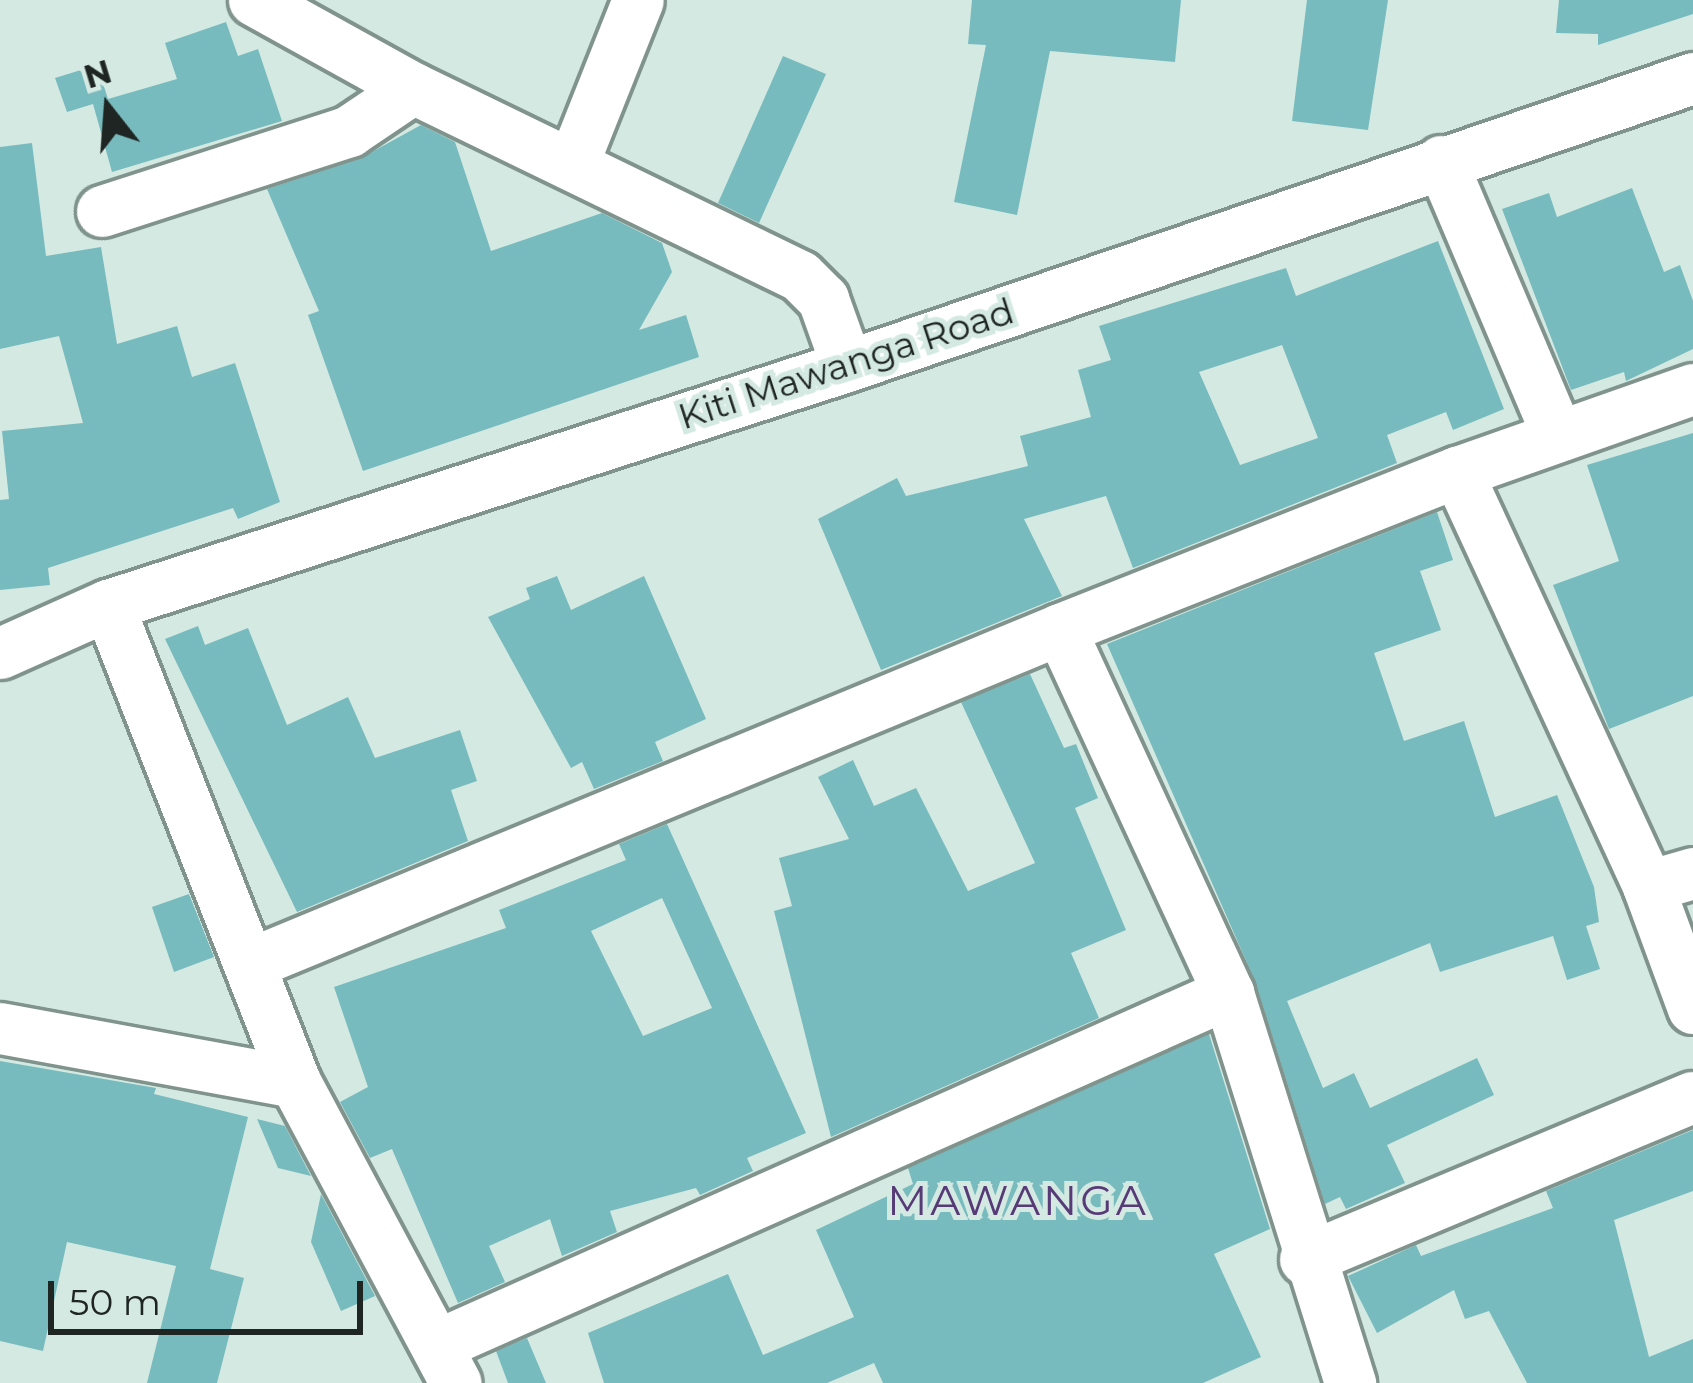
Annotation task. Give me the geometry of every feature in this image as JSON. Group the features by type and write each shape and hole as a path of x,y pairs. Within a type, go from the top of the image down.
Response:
{"street":[{"path":"254,0 413,88 800,276 823,299 847,366"},
{"path":"573,163 638,0"},
{"name":"Kiti Mawanga Road","path":"0,653 108,605 847,366 1693,78"},
{"path":"103,211 349,131 413,88"},
{"path":"1441,161 1557,434"},
{"path":"249,964 1060,629 1456,472 1693,389"},
{"path":"1456,472 1670,879 1693,1008"},
{"path":"108,605 295,1082 447,1363 1228,993"},
{"path":"1060,629 1228,993 1305,1259 1350,1383"},
{"path":"0,1028 295,1082"},
{"path":"1305,1259 1693,1097"}],"building":[{"path":"972,0 1181,0 1175,62 1050,51 1017,215 954,202 986,45 968,44"},
{"path":"1307,0 1388,0 1368,130 1292,121"},
{"path":"1559,0 1693,0 1693,14 1598,45 1598,34 1556,33"},
{"path":"226,22 238,56 258,49 282,121 112,172 93,104 67,112 55,78 97,65 108,99 177,79 165,43"},
{"path":"783,56 826,74 759,223 718,203"},
{"path":"421,125 455,142 491,251 602,213 662,243 672,272 639,330 686,315 699,357 363,471 308,315 319,311 267,189 359,159"},
{"path":"32,143 46,256 101,247 117,344 177,326 192,377 235,363 280,502 238,519 233,508 48,568 50,585 0,590 0,500 9,499 2,431 83,423 59,336 0,349 0,147"},
{"path":"1632,188 1664,272 1680,265 1693,301 1693,349 1626,381 1624,372 1571,390 1502,209 1549,193 1557,217"},
{"path":"1438,241 1504,409 1453,430 1446,412 1387,435 1397,463 1133,568 1106,496 1024,519 1062,596 881,670 818,519 897,478 906,496 1028,466 1020,436 1091,417 1078,370 1111,360 1099,326 1286,268 1296,296","holes":["1282,345 1318,438 1240,465 1199,372"]},
{"path":"1693,433 1693,696 1609,729 1553,585 1619,561 1587,465"},
{"path":"1437,512 1453,560 1420,571 1441,630 1374,653 1404,741 1464,721 1495,817 1557,795 1594,887 1599,922 1586,926 1600,969 1567,980 1553,936 1440,972 1430,943 1287,1001 1323,1088 1354,1073 1370,1108 1477,1058 1494,1095 1387,1145 1405,1183 1346,1209 1340,1197 1325,1204 1255,981 1107,644"},
{"path":"557,576 571,610 644,576 706,719 655,742 663,761 594,789 582,762 571,768 488,617 530,599 526,588"},
{"path":"198,626 205,645 248,628 287,725 348,697 375,758 460,730 477,781 451,790 468,841 297,912 165,639"},
{"path":"1030,674 1064,748 1076,744 1098,798 1075,808 1126,930 1071,953 1099,1018 831,1137 774,911 792,906 779,858 849,839 818,777 853,760 874,806 916,788 968,891 1035,863 961,702"},
{"path":"667,824 806,1133 747,1158 753,1171 700,1195 696,1188 610,1211 617,1232 562,1256 550,1219 489,1246 505,1282 458,1303 392,1149 370,1158 340,1102 368,1087 334,987 506,928 499,910 626,860 619,844","holes":["662,898 712,1008 643,1036 591,931"]},
{"path":"189,894 214,957 174,972 152,907"},
{"path":"1209,1034 1270,1229 1214,1254 1261,1357 1203,1383 883,1383 874,1363 827,1383 604,1383 588,1333 728,1274 763,1355 854,1317 816,1230 913,1184 908,1168"},
{"path":"0,1061 156,1088 154,1094 248,1117 210,1269 244,1278 217,1383 147,1383 176,1266 67,1242 43,1351 0,1341"},
{"path":"257,1119 285,1126 311,1176 278,1168"},
{"path":"1693,1130 1693,1191 1614,1220 1649,1357 1693,1339 1693,1383 1527,1383 1489,1311 1465,1319 1454,1290 1377,1333 1348,1276 1416,1245 1421,1256 1553,1208 1546,1191"},
{"path":"321,1194 375,1296 341,1311 311,1242"},
{"path":"527,1338 546,1383 508,1383 496,1351"}],"district":[{"name":"MAWANGA","path":"1018,1200"}]}
